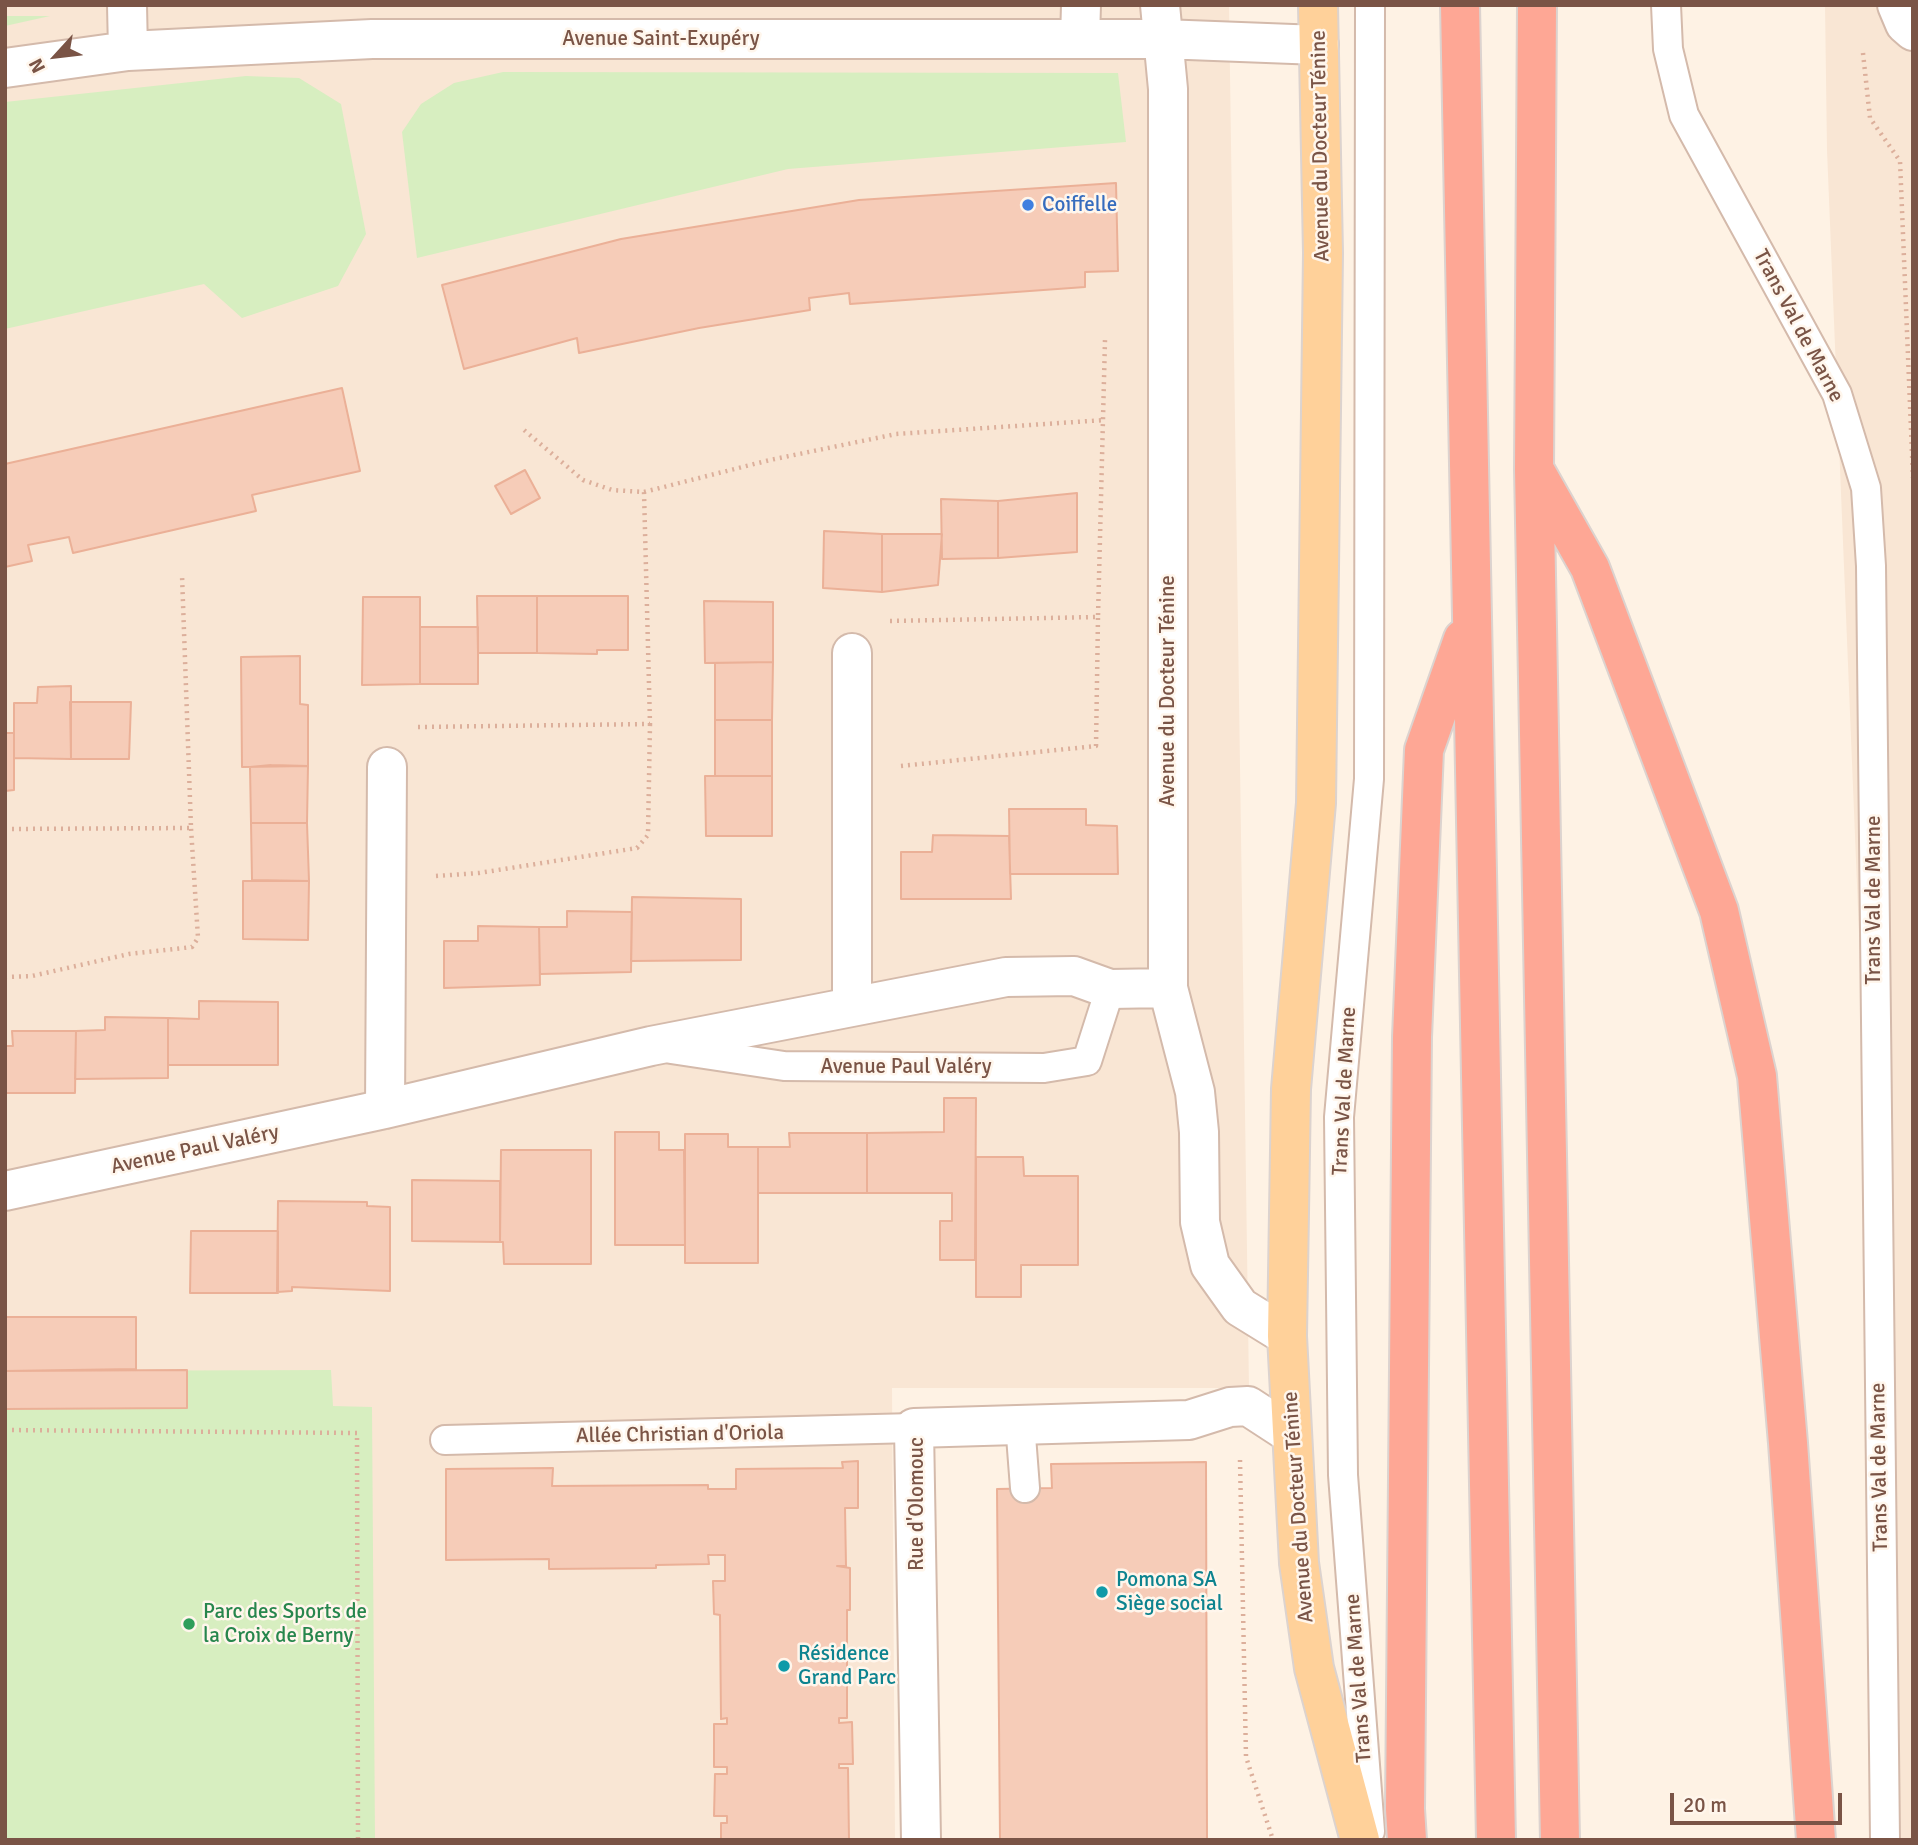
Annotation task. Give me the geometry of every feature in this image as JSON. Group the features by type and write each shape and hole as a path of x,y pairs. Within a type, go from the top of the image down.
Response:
{"highway":[{"path":"1460,5 1496,1840"},
{"path":"1537,5 1534,469 1560,1840"},
{"path":"1534,469 1590,568 1709,886 1718,911 1758,1076 1788,1443 1815,1840"},
{"path":"1407,1840 1405,1809 1412,1037 1424,750 1471,618"}],"main road":[{"name":"Avenue du Docteur Ténine","path":"1318,5 1323,253 1316,790 1291,1089 1287,1336 1298,1563 1314,1668 1360,1840"}],"street":[{"path":"127,5 128,51"},
{"path":"1897,5 1905,24 1913,31"},
{"name":"Avenue Saint-Exupéry","path":"5,68 128,51 372,39 1080,22 1161,22 1319,45"},
{"name":"Avenue du Docteur Ténine","path":"1161,22 1168,89 1168,988 1195,1092 1199,1132 1200,1222 1210,1265 1240,1307 1287,1336"},
{"path":"852,653 852,1005"},
{"path":"385,1109 387,767"},
{"name":"Avenue Paul Valéry","path":"5,1191 385,1109 651,1046 1006,977 1074,976 1110,989 1168,988"},
{"name":"Rue d'Olomouc","path":"921,1840 914,1428 1189,1420 1230,1407 1248,1406 1291,1434"}],"lane":[{"name":"Trans Val de Marne","path":"1370,5 1369,779 1339,1117 1343,1475 1370,1840"},
{"name":"Trans Val de Marne","path":"1666,5 1668,49 1684,115 1837,394 1866,488 1871,566 1885,1840"},
{"name":"Avenue Paul Valéry","path":"651,1046 785,1066 1044,1068 1087,1061 1110,989"},
{"path":"1020,1423 1025,1488"},
{"name":"Allée Christian d'Oriola","path":"445,1440 914,1428"}],"path":[{"path":"1862,46 1870,118 1900,160 1913,482"},
{"path":"852,771 1096,746 1105,340"},
{"path":"524,430 583,480 612,490 645,492 770,460 896,434 1105,420"},
{"path":"387,879 479,873 637,848 649,835 650,724 645,492"},
{"path":"5,977 32,976 129,954 192,947 198,938 191,828 182,575"},
{"path":"852,653 852,622 1098,617"},
{"path":"387,767 387,727 650,724"},
{"path":"5,829 191,828"},
{"path":"5,1430 357,1433 358,1840"},
{"path":"1240,1459 1246,1757 1273,1840"}],"shaded area":[{"path":"5,5 1229,5 1249,1388 892,1388 895,1840 5,1840"},
{"path":"1825,5 1913,5 1913,1840 1896,1840 1827,150"}],"green space":[{"path":"5,16 50,16 5,26"},
{"path":"503,72 1118,73 1126,142 788,169 417,258 402,132 421,104 454,83"},
{"path":"246,76 299,78 341,104 366,234 338,286 242,318 204,284 5,329 5,102"},
{"name":"Parc des Sports de la Croix de Berny","path":"331,1370 333,1406 372,1407 375,1840 5,1840 5,1371"}],"building":[{"path":"1116,183 1118,271 1085,272 1085,287 850,304 849,293 809,298 810,310 699,328 579,353 577,338 464,369 442,285 621,239 859,200"},
{"path":"342,388 360,471 252,495 256,511 73,553 69,537 28,545 32,561 5,567 5,464"},
{"path":"525,470 540,498 511,514 495,486"},
{"path":"1077,493 1077,552 998,558 998,501"},
{"path":"941,499 998,501 998,558 942,559"},
{"path":"824,531 882,534 882,592 823,588"},
{"path":"882,534 942,534 938,585 882,592"},
{"path":"477,596 537,596 537,653 478,653"},
{"path":"537,596 628,596 628,650 597,650 597,654 537,653"},
{"path":"363,597 420,597 420,684 362,685"},
{"path":"704,601 773,602 773,662 705,663"},
{"path":"420,627 478,627 478,684 420,684"},
{"path":"300,656 300,704 308,705 308,766 242,767 241,657"},
{"path":"773,662 772,720 715,720 715,663"},
{"path":"71,686 71,759 14,758 14,703 37,703 38,687"},
{"path":"70,702 131,702 129,759 71,759"},
{"path":"715,720 772,720 772,776 715,776"},
{"path":"5,733 14,733 14,790 5,791"},
{"path":"308,766 307,823 251,823 250,767"},
{"path":"705,776 772,776 772,836 706,836"},
{"path":"1009,809 1086,809 1086,825 1117,826 1118,874 1010,874"},
{"path":"251,823 307,823 309,881 252,880"},
{"path":"933,835 1009,836 1011,899 901,899 901,852 932,852"},
{"path":"243,881 309,881 308,940 243,939"},
{"path":"632,897 741,899 741,960 631,961"},
{"path":"567,911 632,912 631,972 540,974 539,927 567,927"},
{"path":"478,926 539,927 540,985 444,988 444,941 478,941"},
{"path":"199,1001 278,1002 278,1065 168,1065 168,1018 199,1019"},
{"path":"105,1017 168,1018 168,1078 75,1079 76,1031 105,1030"},
{"path":"12,1031 76,1031 75,1093 5,1093 5,1046 13,1046"},
{"path":"944,1098 976,1098 975,1260 940,1260 940,1221 952,1221 952,1193 867,1193 867,1133 944,1132"},
{"path":"615,1132 659,1132 659,1150 684,1150 685,1245 615,1245"},
{"path":"789,1133 867,1133 867,1193 758,1193 758,1147 790,1147"},
{"path":"685,1134 728,1134 728,1147 758,1147 758,1263 685,1263"},
{"path":"501,1150 591,1150 591,1264 504,1264 503,1242 500,1242"},
{"path":"976,1157 1023,1157 1024,1176 1078,1176 1078,1265 1021,1265 1021,1297 976,1297"},
{"path":"412,1180 500,1181 500,1242 412,1241"},
{"path":"278,1201 367,1202 367,1206 390,1207 390,1291 292,1287 292,1291 277,1292"},
{"path":"191,1231 278,1231 278,1293 190,1293"},
{"path":"5,1317 136,1317 136,1369 5,1371"},
{"path":"187,1370 187,1408 5,1409 5,1371"},
{"name":"Résidence Grand Parc","path":"858,1461 858,1508 845,1508 846,1566 837,1566 850,1568 850,1610 847,1610 847,1718 839,1718 839,1723 852,1722 853,1764 839,1764 839,1768 848,1768 849,1840 721,1840 721,1823 727,1823 727,1816 714,1816 715,1774 727,1774 727,1767 714,1767 714,1724 727,1724 727,1718 721,1719 720,1615 714,1614 713,1581 725,1581 725,1555 708,1555 709,1564 656,1565 656,1568 549,1569 549,1559 446,1560 446,1469 553,1468 552,1486 708,1485 708,1489 736,1489 736,1469 843,1468 842,1462"},
{"name":"Pomona SA Siège social","path":"1206,1462 1207,1840 1000,1840 997,1489 1052,1488 1051,1464"}],"place":[{"name":"Coiffelle","path":"1028,205"},
{"name":"Pomona SA Siège social","path":"1102,1592"},
{"name":"Parc des Sports de la Croix de Berny","path":"189,1624"},
{"name":"Résidence Grand Parc","path":"784,1666"}]}
